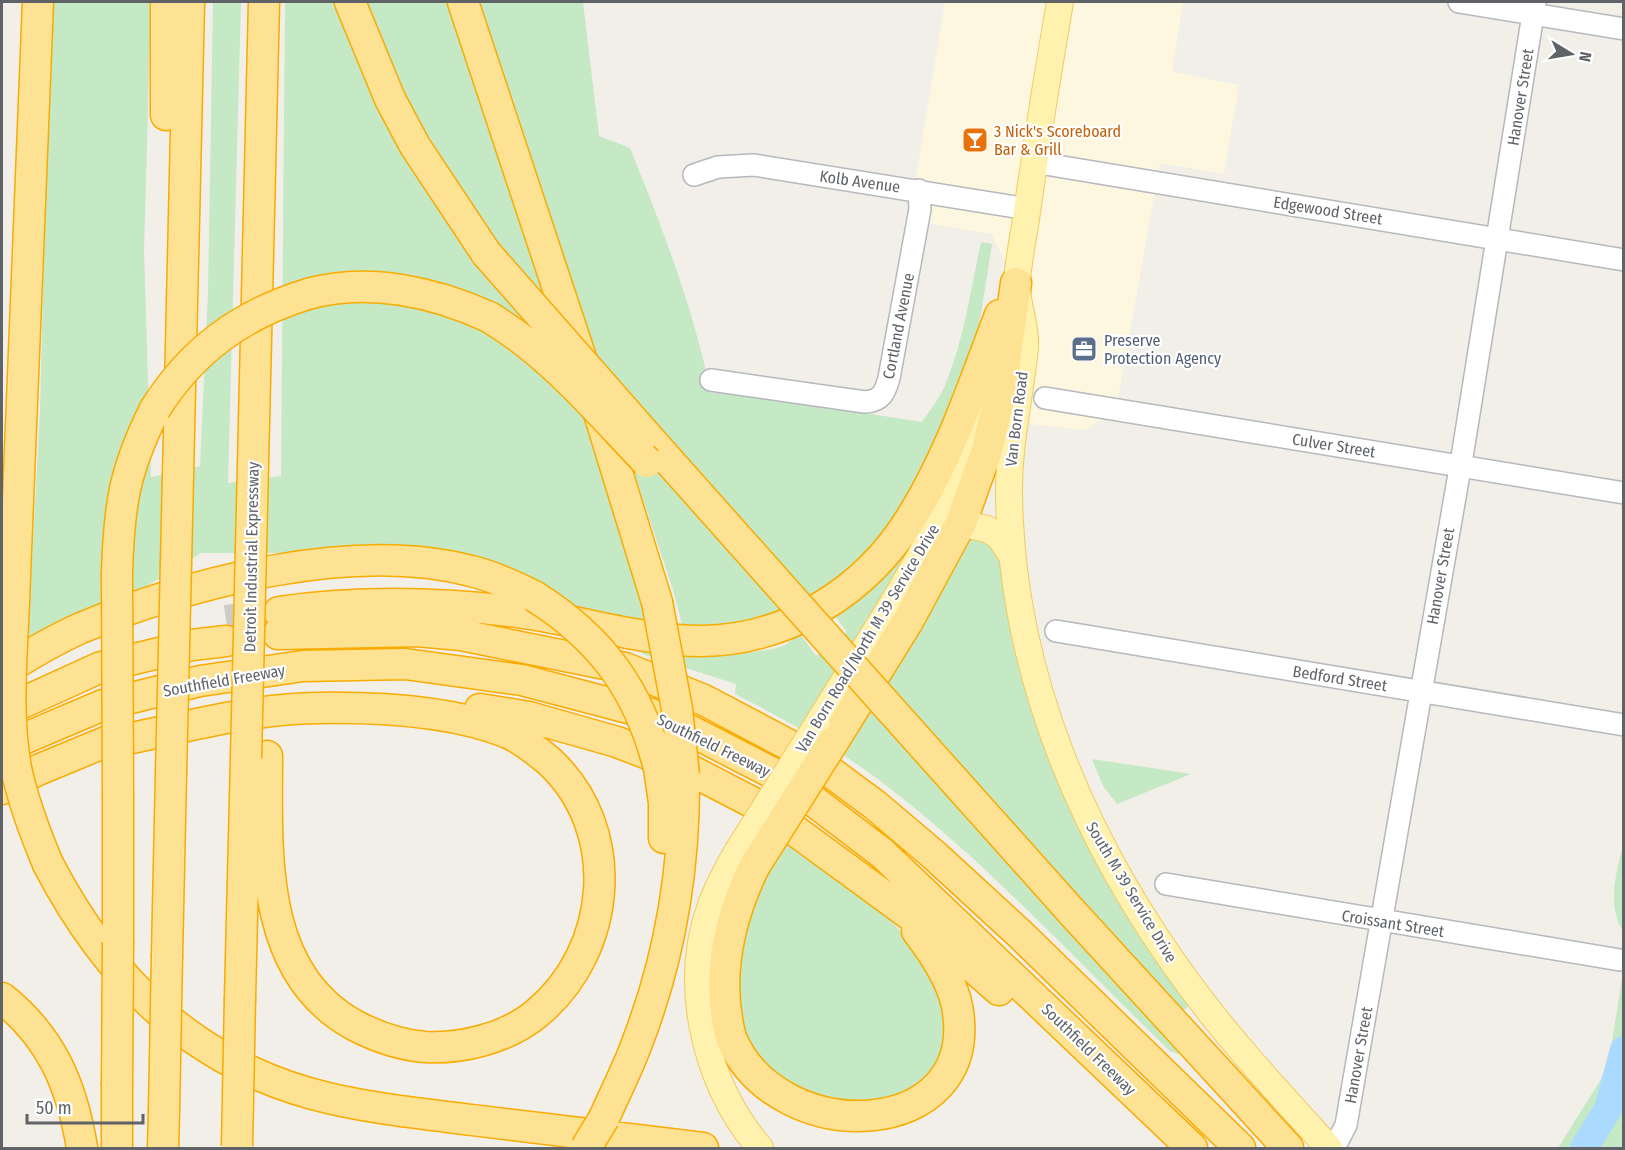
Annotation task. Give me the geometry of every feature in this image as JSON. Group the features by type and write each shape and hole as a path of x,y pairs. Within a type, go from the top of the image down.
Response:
{"highway":[{"path":"38,2 14,601 12,706 16,767 28,817 48,864 88,935 138,992 188,1036 230,1062 280,1084 328,1098 386,1109 703,1149"},
{"path":"166,2 166,264 182,324"},
{"path":"163,1149 189,2"},
{"name":"Detroit Industrial Expressway","path":"237,1147 240,998 257,757 251,548 264,2"},
{"path":"350,2 390,99 415,146 446,196 486,253 1070,910 1288,1149"},
{"path":"463,2 621,480 657,602 677,709 671,771"},
{"path":"905,914 930,948 955,997 960,1026 953,1063 940,1089 931,1100 915,1115 891,1130 857,1138 817,1135 801,1130 778,1115 758,1094 740,1065 730,1032 724,993 728,936 746,859 825,733 908,621 950,521 987,450 1001,390 1016,283"},
{"path":"117,1149 117,573 120,508 126,477 155,409 186,367 220,336 245,319 280,302 333,287 428,293 458,303 489,317 532,346 724,537 764,568"},
{"path":"2,712 101,666 139,638 252,623 322,606 447,605 512,611 644,634 700,641 736,638 782,626 821,608 854,586 884,555 912,518 947,446 1000,315"},
{"path":"2,672 79,629 138,606 194,589 288,569 345,562 399,561 437,564 503,581 534,596 564,615 595,642 618,672 637,702 684,801 674,910 662,969 637,1044 604,1118 586,1149"},
{"name":"Southfield Freeway","path":"252,623 461,635 625,668 704,700 806,754 875,805 934,855 1020,934 1240,1149"},
{"name":"Southfield Freeway","path":"2,748 103,705 200,681 303,666 405,664 522,681 651,714 691,731 786,780 882,853 1192,1149"},
{"path":"2,789 38,770 131,730 203,713 283,699 378,697 416,699 529,717 617,742 692,771 767,810 905,914 932,931 1019,1008 1071,1032"},
{"path":"102,744 200,722 316,708 408,713 466,721 510,734 539,752 578,794 591,823 598,852 601,889 595,923 579,964 560,991 535,1015 507,1031 479,1042 445,1048 408,1046 373,1035 339,1017 320,999 296,970 280,932 272,896 257,757"},
{"path":"2,998 36,1031 55,1059 69,1087 82,1149"}],"main road":[{"name":"Van Born Road","path":"1000,315 1016,283 1033,162 1060,2"},
{"name":"Van Born Road","path":"1012,555 1009,490 1011,443 1025,343 1016,283"},
{"name":"Van Born Road/North M 39 Service Drive","path":"950,521 1000,315"},
{"path":"950,521 987,529 999,536 1012,555"},
{"name":"South M 39 Service Drive","path":"1012,555 1023,624 1040,696 1064,766 1094,834 1140,912 1191,987 1247,1057 1329,1149"},
{"path":"746,859 710,907 702,944 700,994 709,1052 720,1088 743,1129 760,1149"}],"street":[{"path":"1459,2 1534,8 1623,29"},
{"name":"Hanover Street","path":"1334,1149 1346,1125 1461,466 1534,8"},
{"name":"Edgewood Street","path":"1033,162 1623,260"},
{"name":"Kolb Avenue","path":"694,175 718,167 754,165 1028,209"},
{"name":"Cortland Avenue","path":"711,380 865,402 880,398 889,378 920,209 919,190"},
{"name":"Culver Street","path":"1045,398 1623,493"},
{"name":"Bedford Street","path":"1056,631 1623,725"},
{"name":"Croissant Street","path":"1166,884 1620,960"}],"shaded area":[{"path":"945,2 1183,2 1172,72 1239,85 1224,174 1160,163 1116,410 1085,430 1030,424 1016,283 991,234 909,220"}],"green space":[{"path":"50,2 151,2 144,251 151,477 200,466 208,292 213,2 241,2 228,483 281,476 285,2 338,2 391,128 432,201 480,269 500,247 453,178 393,75 363,2 454,2 587,416 650,625 582,612 565,598 494,563 287,558 280,553 201,553 140,590 28,639 40,411"},
{"path":"478,2 583,2 599,136 630,148 676,269 704,361 711,393 743,394 922,422 946,383 958,349 981,242 992,244 978,333 930,464 880,545 816,599 743,626 683,628 673,590"},
{"path":"915,526 989,541 1004,561 1024,667 1191,1004 1162,1030 1181,1055 1170,1051 995,879 883,783 811,735 735,694 736,684 642,654 642,647 715,653 754,652 785,645 799,632 816,656 847,632 833,613"},
{"path":"1092,759 1191,774 1117,804 1103,786"},
{"path":"784,836 856,890 901,932 920,955 935,980 946,1008 947,1028 941,1063 866,1127 846,1129 827,1126 759,1063 746,1034 738,999 737,931"},
{"path":"1623,846 1623,931 1615,912 1614,889"},
{"path":"1623,972 1623,1148 1558,1148 1608,1068"}],"waterway":[{"path":"1584,1148 1608,1109 1624,1050"}],"tunnel":[{"path":"226,620 276,613"}],"place":[{"name":"3 Nick's Scoreboard Bar & Grill","path":"975,140"},
{"name":"Preserve Protection Agency","path":"1084,349"}]}
